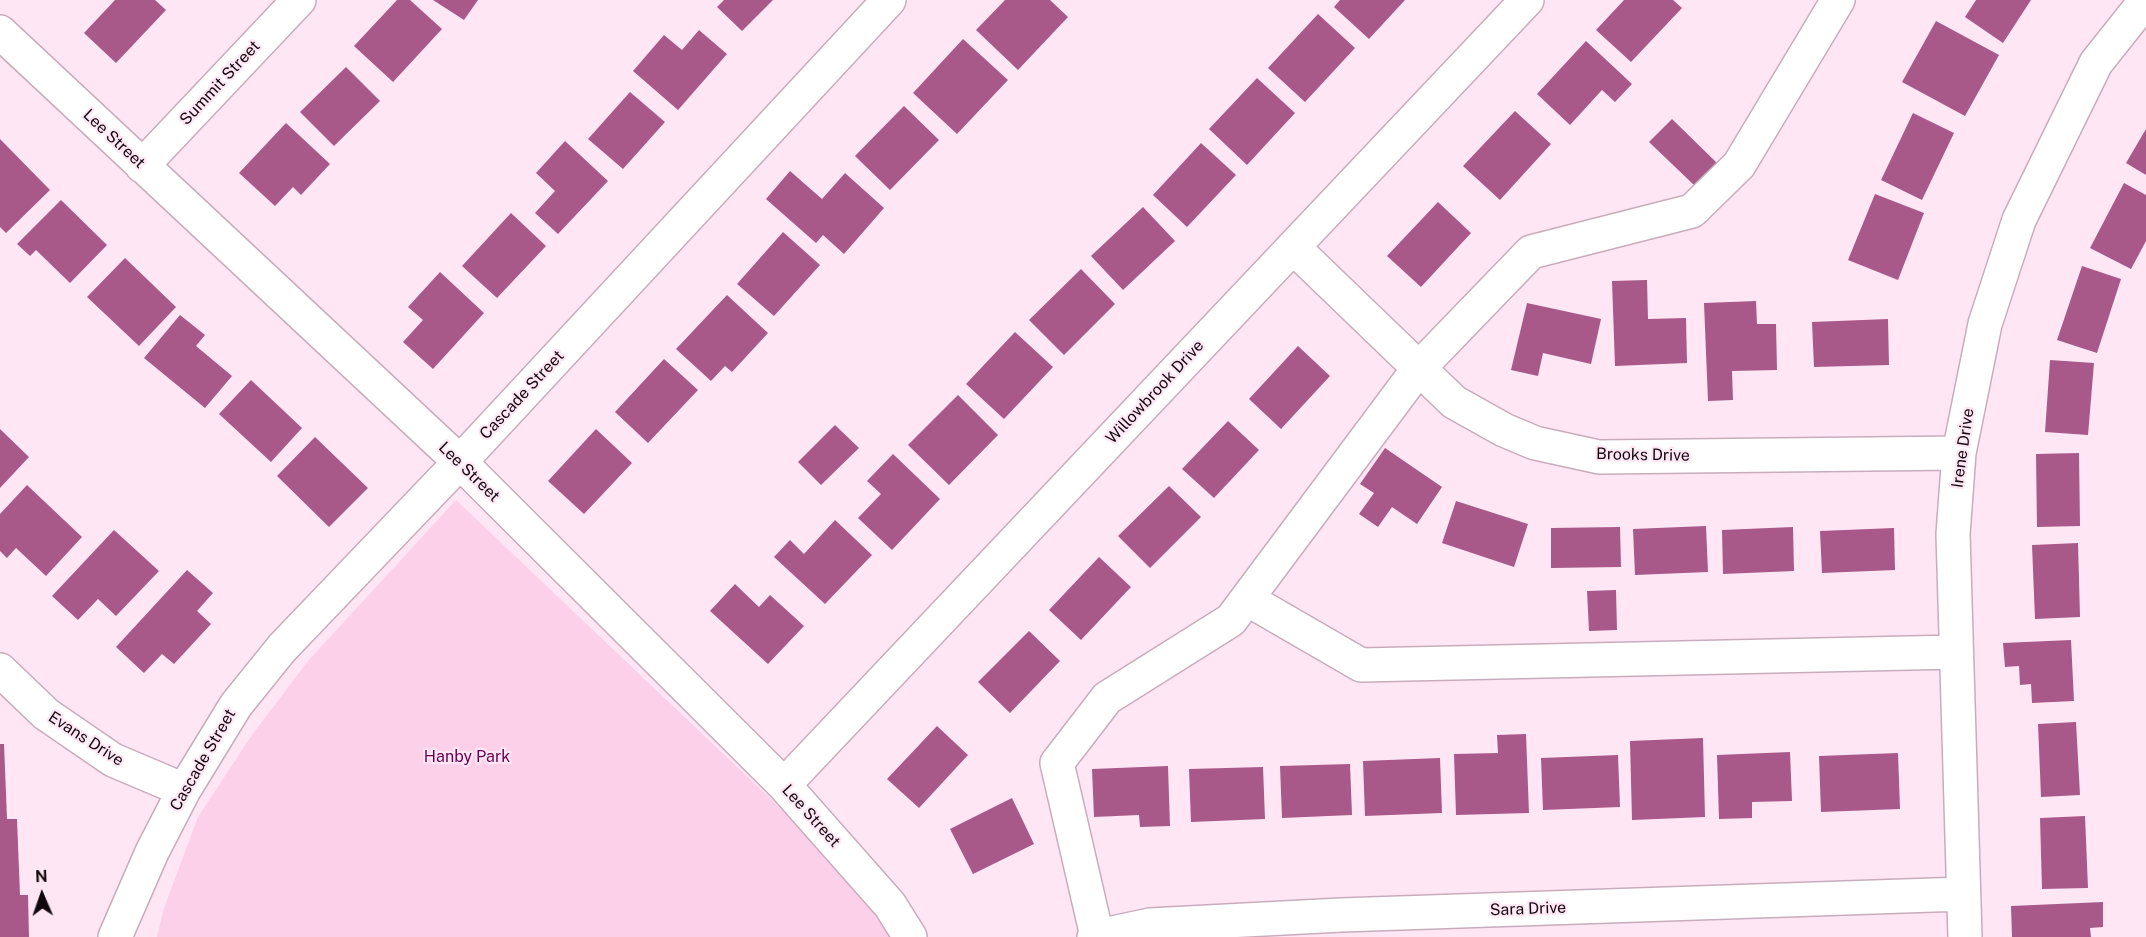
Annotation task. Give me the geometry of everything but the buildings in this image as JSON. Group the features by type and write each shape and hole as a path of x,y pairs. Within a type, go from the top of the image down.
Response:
{"street":[{"name":"Summit Street","path":"142,166 299,0"},
{"name":"Cascade Street","path":"115,937 152,852 184,790 236,705 282,648 460,462 889,0"},
{"name":"Willowbrook Drive","path":"784,785 1527,0"},
{"path":"1095,937 1056,763 1107,698 1231,621 1419,368 1532,252 1692,211 1738,165 1838,0"},
{"name":"Irene Drive","path":"1965,937 1953,534 1959,453 1985,324 2019,220 2096,63 2146,0"},
{"name":"Lee Street","path":"0,32 460,462 784,785 890,906 910,937"},
{"name":"Brooks Drive","path":"1293,247 1454,402 1504,430 1535,443 1599,456 1959,453"},
{"path":"1246,599 1361,665 1956,652"},
{"name":"Evans Drive","path":"0,670 46,714 113,760 184,790"},
{"name":"Sara Drive","path":"1095,937 1150,925 1341,915 1963,894"}],"green space":[{"name":"Hanby Park","path":"456,500 775,803 856,886 894,937 157,937 164,908 198,817 252,735 308,661"}]}
